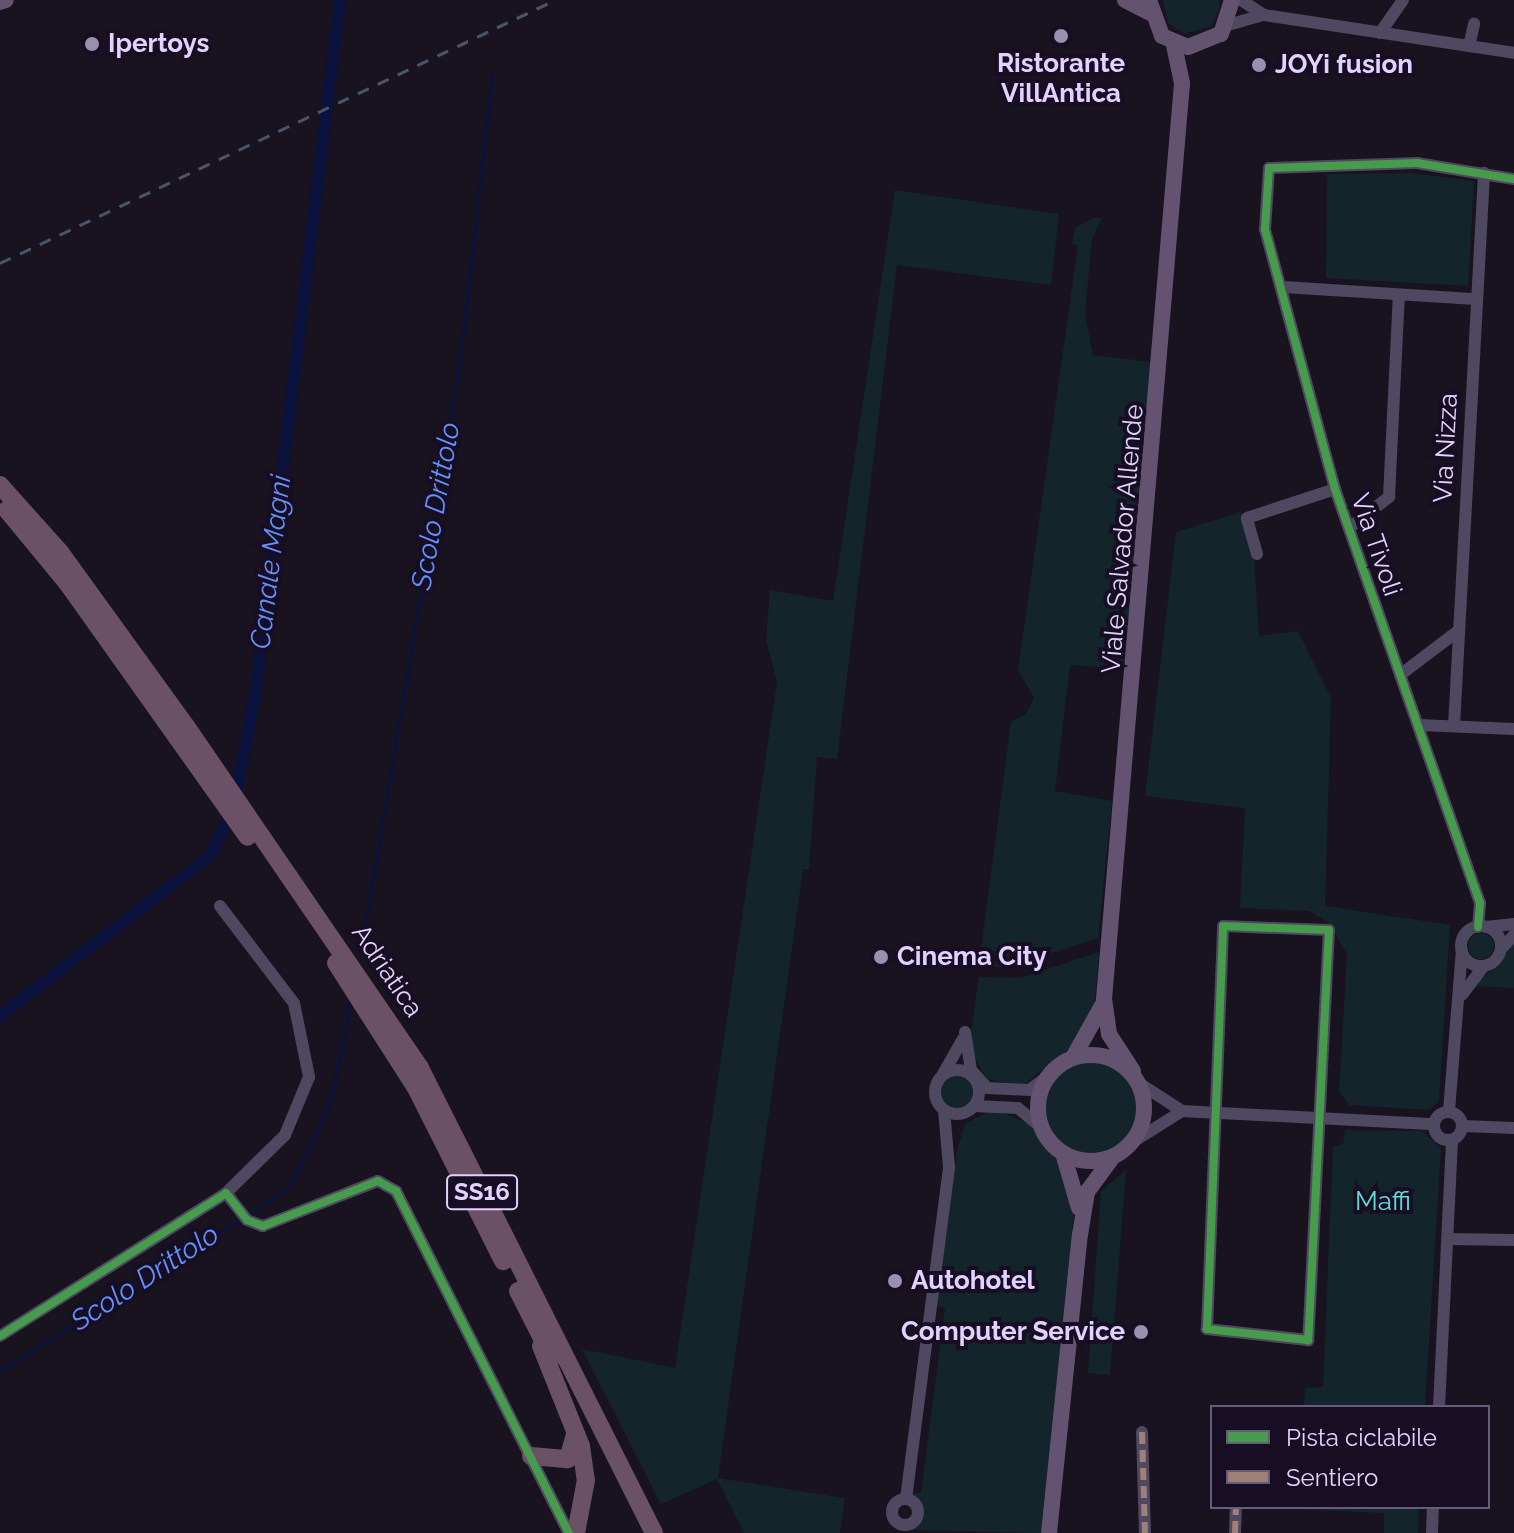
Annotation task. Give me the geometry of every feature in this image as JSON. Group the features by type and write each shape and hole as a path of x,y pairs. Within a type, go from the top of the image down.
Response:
{"highway":[{"name":"Adriatica","path":"0,485 60,552 279,871 416,1088 640,1533"},
{"name":"Adriatica","path":"0,502 68,584 420,1068 654,1533"},
{"path":"536,1328 575,1434 586,1480 576,1533"},
{"path":"531,1456 550,1463 568,1459 575,1434"}],"main road":[{"path":"0,2 6,0"},
{"path":"1125,0 1149,6 1174,44 1202,46 1228,25 1232,0"},
{"name":"Viale Salvador Allende","path":"1137,1078 1109,1034 1104,999 1182,83 1174,44"},
{"name":"Viale Salvador Allende","path":"1182,83 1202,46"},
{"name":"Viale Salvador Allende","path":"1074,1056 1104,999"},
{"path":"1049,1533 1087,1192 1112,1158 1136,1140 1137,1078 1074,1056 1048,1076 1039,1101 1042,1128 1063,1153 1078,1185 1080,1235"},
{"path":"1063,1153 1112,1158"}],"street":[{"path":"1241,0 1264,15 1514,53"},
{"path":"1380,33 1403,0"},
{"path":"1228,25 1264,15"},
{"path":"1469,46 1474,24"},
{"name":"Via Tivoli","path":"1482,927 1480,903 1335,489 1265,229 1269,168 1417,163 1484,173"},
{"path":"1484,173 1514,179"},
{"name":"Via Nizza","path":"1454,726 1484,173"},
{"path":"1283,287 1476,299"},
{"path":"1349,528 1389,497 1399,295"},
{"path":"1257,554 1247,518 1335,489"},
{"path":"1400,675 1458,631"},
{"path":"1419,725 1514,729"},
{"path":"0,1336 226,1193 285,1135 309,1077 294,1003 220,906"},
{"path":"1137,1078 1182,1111 1434,1124 1449,1111 1465,935 1482,927 1514,924"},
{"path":"1223,926 1329,930 1308,1340 1207,1329 1213,1113 1223,926"},
{"path":"1482,927 1501,949"},
{"path":"1459,1002 1484,966 1514,935"},
{"path":"1462,951 1484,966"},
{"path":"906,1499 950,1156 944,1110 935,1092 965,1032 976,1081 972,1108 950,1156"},
{"path":"943,1074 965,1071 976,1081 1014,1092 1048,1076"},
{"path":"944,1110 1018,1108 1042,1128"},
{"path":"1136,1140 1182,1111"},
{"path":"1449,1111 1463,1126 1514,1128"},
{"path":"1434,1124 1439,1137 1452,1140"},
{"path":"1439,1405 1452,1140 1463,1126"},
{"path":"226,1193 253,1223 274,1225 365,1181 396,1191 569,1533"},
{"path":"1448,1239 1514,1240"},
{"path":"1142,1432 1145,1533"},
{"path":"1235,1533 1236,1509"},
{"path":"1432,1533 1433,1509"}],"green space":[{"path":"1163,0 1219,0 1219,10 1211,26 1184,34 1168,23"},
{"path":"1411,173 1474,181 1468,286 1326,278 1327,174"},
{"path":"895,190 1059,214 1051,285 897,265 837,759 817,757 809,869 803,869 718,1478 845,1498 840,1533 744,1533 717,1479 661,1504 582,1349 675,1368 777,682 766,640 770,590 833,601"},
{"path":"1094,218 1102,218 1092,238 1085,314 1093,355 1152,362 1127,669 1070,665 1055,791 1112,801 1098,938 1006,968 979,965 1011,721 1025,715 1034,698 1018,670 1078,245 1072,244 1075,228"},
{"path":"1242,512 1254,557 1259,636 1298,631 1331,698 1325,906 1450,925 1439,1101 1429,1110 1349,1105 1339,1091 1347,954 1329,923 1309,911 1240,908 1245,808 1145,796 1176,532"},
{"path":"1481,933 1490,937 1494,946 1490,955 1481,959 1472,955 1468,946 1472,937"},
{"path":"1514,941 1514,988 1471,986 1468,997 1469,986 1499,966"},
{"path":"1099,952 1094,1015 1072,1047 1022,1086 986,1079 969,1046 979,977 1021,978"},
{"path":"1092,1062 1110,1066 1125,1076 1135,1091 1139,1109 1135,1127 1125,1142 1110,1152 1092,1156 1074,1152 1059,1142 1049,1127 1045,1109 1049,1091 1059,1076 1074,1066"},
{"path":"957,1076 968,1081 973,1092 968,1103 957,1108 946,1103 941,1092 946,1081"},
{"path":"993,1109 1029,1124 1058,1162 1074,1212 1041,1533 910,1530 922,1514 913,1493 921,1493 945,1308 937,1307 957,1151 965,1124"},
{"name":"Maffi","path":"1345,1130 1422,1131 1441,1148 1425,1405 1304,1405 1305,1388 1323,1387 1333,1147 1343,1144"},
{"path":"1126,1170 1110,1375 1088,1373 1101,1191"},
{"path":"1298,1509 1419,1509 1418,1533 1384,1533 1384,1513"}],"waterway":[{"name":"Canale Magni","path":"0,1016 210,856 232,813 255,696 340,0"},
{"name":"Scolo Drittolo","path":"363,936 459,369 492,73"},
{"name":"Scolo Drittolo","path":"247,1216 290,1186 314,1139 331,1099 350,1004"},
{"name":"Scolo Drittolo","path":"0,1371 241,1220"}],"railway":[{"path":"0,263 555,0"}],"marked path":[{"path":"1142,1432 1145,1533"},
{"path":"1235,1533 1236,1509"}],"cycle path":[{"path":"1478,927 1480,903 1335,489 1265,229 1269,168 1417,163 1514,179"},
{"path":"1223,926 1329,930 1308,1340 1207,1329 1223,926"},
{"path":"0,1336 226,1193 247,1220 263,1226 378,1181 396,1191 569,1533"}],"place":[{"name":"Ristorante VillAntica","path":"1061,36"},
{"name":"Ipertoys","path":"92,44"},
{"name":"JOYi fusion","path":"1259,65"},
{"name":"Cinema City","path":"881,957"},
{"name":"Autohotel","path":"895,1281"},
{"name":"Computer Service","path":"1141,1332"}]}
